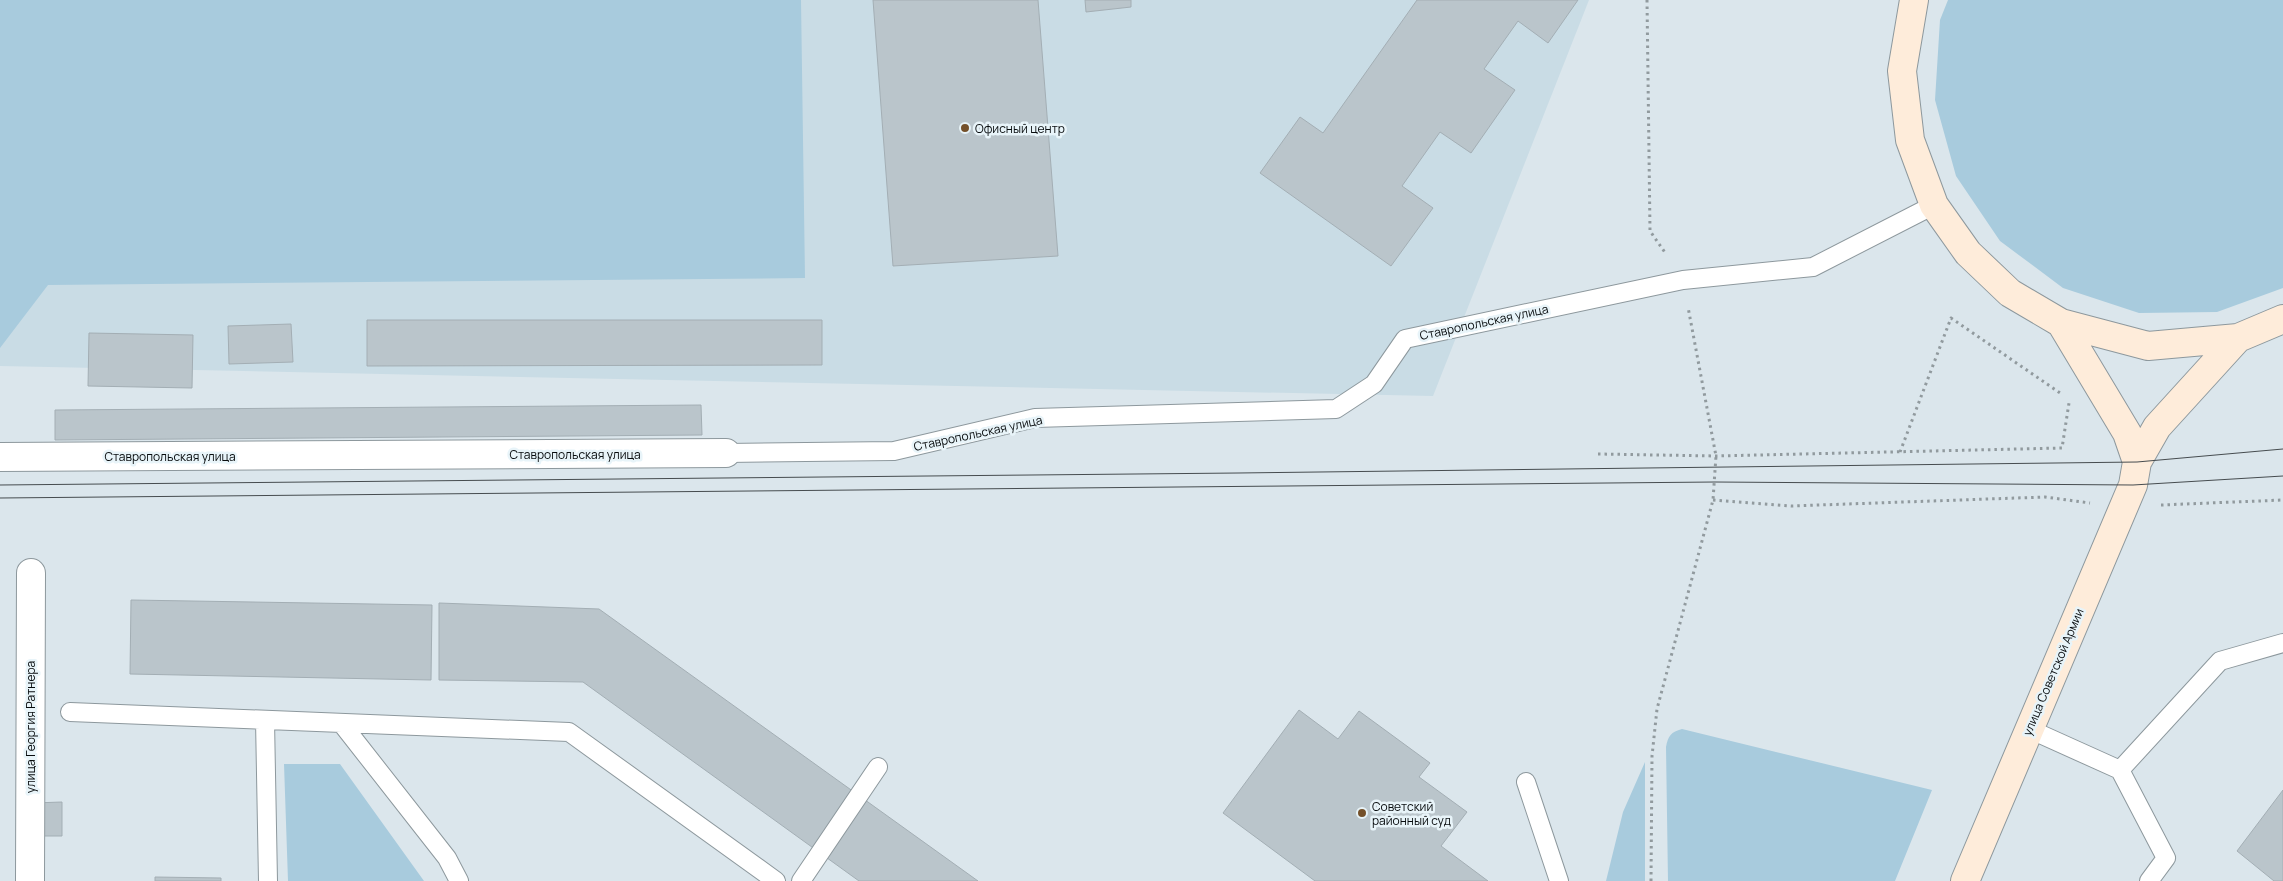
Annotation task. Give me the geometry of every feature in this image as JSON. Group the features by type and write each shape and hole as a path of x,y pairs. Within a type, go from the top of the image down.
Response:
{"main road":[{"path":"1904,0 1902,71 1910,140 1934,205 1968,253 2010,293 2061,323 2148,346 2238,338 2283,319"},
{"path":"1902,71 1914,0"},
{"name":"улица Советской Армии","path":"2061,323 2127,433 2137,462"},
{"name":"улица Советской Армии","path":"1965,881 2133,485 2137,462 2157,427 2238,338"}],"street":[{"name":"Ставропольская улица","path":"0,457 726,453"},
{"name":"улица Георгия Ратнера","path":"30,881 31,573"}],"lane":[{"name":"Ставропольская улица","path":"726,453 894,452 1035,418 1336,409 1374,384 1406,339 1683,280 1813,267 1934,205"},
{"path":"2120,770 2220,661 2283,643"},
{"path":"70,712 569,732 776,881"},
{"path":"265,720 268,881"},
{"path":"342,724 447,858 460,881"},
{"path":"2029,729 2120,770 2166,858 2149,881"},
{"path":"801,881 878,767"},
{"path":"1526,782 1559,881"}],"path":[{"path":"1647,0 1650,231 1683,280 1716,456 1714,500 1657,709 1652,756 1651,881"},
{"path":"1598,454 1716,456 1900,452 2062,448 2069,400 1951,318 1900,452"},
{"path":"1714,500 1791,506 2045,497 2123,507 2283,500"}],"shaded area":[{"path":"0,0 1589,0 1433,396 0,366"},
{"path":"0,0 801,0 805,278 48,285 0,348"},
{"path":"1948,0 2283,0 2283,288 2217,312 2139,313 2063,288 2000,241 1956,176 1935,100 1940,20"},
{"path":"1682,729 1932,790 1895,881 1668,881 1666,747 1671,735"},
{"path":"1645,762 1645,881 1606,881 1623,812"},
{"path":"284,764 340,764 424,881 288,881"}],"building":[{"name":"Офисный центр","path":"873,0 1038,0 1058,256 893,266"},
{"path":"1085,0 1131,0 1131,7 1086,12"},
{"path":"1417,0 1578,0 1548,43 1518,21 1484,69 1515,90 1471,153 1440,132 1402,186 1433,208 1391,266 1260,173 1300,117 1323,133"},
{"path":"367,320 822,320 822,365 367,366"},
{"path":"291,324 293,362 229,364 228,326"},
{"path":"89,333 193,335 192,388 88,386"},
{"path":"701,405 702,435 55,440 55,410"},
{"path":"131,600 432,605 431,680 130,674"},
{"path":"439,603 599,609 978,881 859,881 583,682 439,680"},
{"path":"1299,710 1338,739 1359,711 1430,763 1419,777 1467,812 1441,846 1488,881 1315,881 1223,813"},
{"path":"2283,790 2283,881 2274,881 2237,851"},
{"path":"62,802 62,836 33,836 33,803"},
{"path":"155,877 221,878 221,881 155,881"}],"tram line":[{"path":"0,485 2137,462 2283,449"},
{"path":"0,498 1715,482 2133,485 2283,476"}],"place":[{"name":"Офисный центр","path":"965,128"},
{"name":"Советский районный суд","path":"1362,813"}]}
